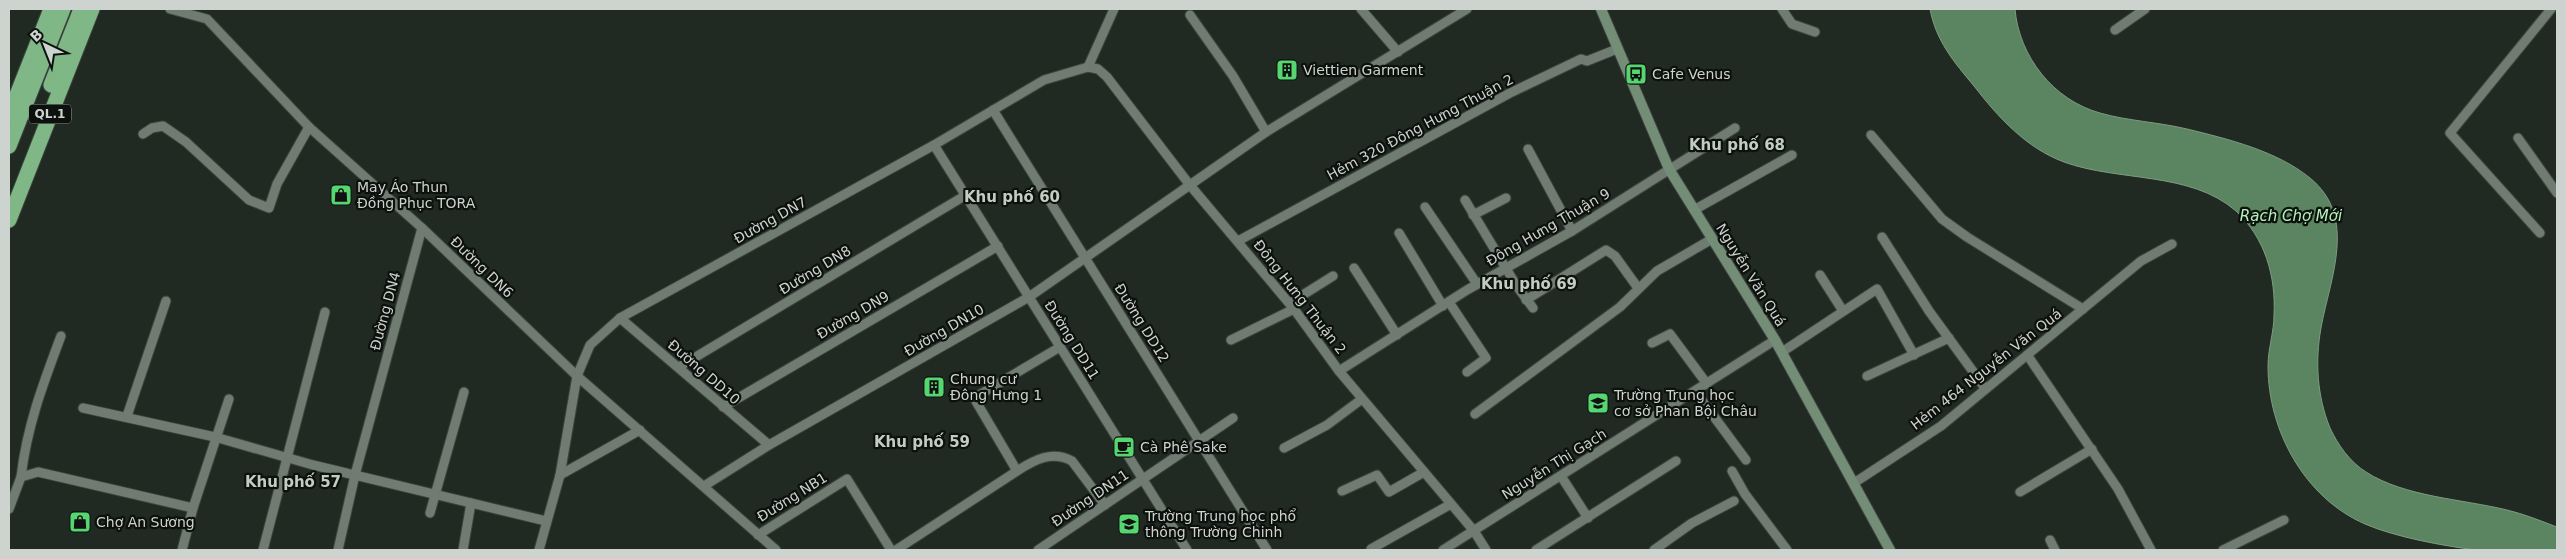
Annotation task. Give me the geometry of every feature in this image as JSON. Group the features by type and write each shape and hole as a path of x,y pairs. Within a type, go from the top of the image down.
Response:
{"highway":[{"name":"QL.1","path":"9,115 51,9"},
{"name":"QL.1","path":"9,146 63,9"},
{"name":"QL.1","path":"9,191 81,9"},
{"name":"QL.1","path":"9,220 92,9"}],"main road":[{"name":"Nguyễn Văn Quá","path":"1601,9 1669,169 1782,352 1890,550"}],"street":[{"name":"Đường DN6","path":"170,9 207,18 309,127 422,228 577,376 776,550"},
{"path":"1088,67 1114,9"},
{"path":"1361,9 1398,52"},
{"name":"Đường DN10","path":"704,486 769,445 1029,297 1266,132 1467,9"},
{"path":"1782,9 1792,24 1815,32"},
{"path":"2115,30 2145,9"},
{"path":"2540,233 2450,133 2551,9"},
{"path":"1190,14 1233,76 1266,132"},
{"name":"Hẻm 320 Đông Hưng Thuận 2","path":"1238,241 1510,93 1581,59 1588,61 1617,49"},
{"name":"Đường DN7","path":"539,550 560,475 577,376 590,345 620,318 934,145 1044,80 1088,67"},
{"name":"Đông Hưng Thuận 2","path":"1088,67 1098,69 1107,77 1189,184 1292,306 1339,371 1474,532 1486,550"},
{"name":"Đường DD12","path":"993,110 1267,550"},
{"path":"143,134 152,128 163,126 186,142 249,200 269,208 277,184 309,127"},
{"name":"Đông Hưng Thuận 9","path":"1339,371 1477,284 1506,270 1572,231 1735,128"},
{"path":"1872,135 1942,219 1967,237 2083,309"},
{"path":"2518,138 2557,193"},
{"name":"Đường DD11","path":"934,145 1187,550"},
{"path":"1528,149 1572,231"},
{"path":"1694,210 1792,155"},
{"name":"Đường DN8","path":"679,367 966,196"},
{"path":"1473,215 1506,198"},
{"path":"1465,200 1506,270 1533,308"},
{"path":"1425,207 1477,284"},
{"name":"Đường DN4","path":"355,475 422,228"},
{"path":"1398,233 1446,304 1486,358 1467,372"},
{"path":"1882,237 1949,338 1985,388"},
{"path":"1475,414 1620,307 1657,271 1712,239"},
{"name":"Hẻm 464 Nguyễn Văn Quá","path":"1854,483 1941,426 1985,388 2028,356 2141,260 2172,244"},
{"name":"Đường DN9","path":"723,407 998,246"},
{"path":"1526,300 1606,250 1615,256 1638,288"},
{"path":"1354,268 1397,335"},
{"path":"1820,275 1843,311"},
{"path":"1231,340 1292,306 1333,276"},
{"path":"1782,352 1877,289 1914,355"},
{"path":"127,416 166,301"},
{"path":"263,550 325,312"},
{"name":"Đường DD10","path":"620,318 769,445"},
{"path":"1652,343 1670,334 1707,384"},
{"path":"9,509 21,477 25,442 36,404 61,336"},
{"path":"1868,376 1949,338"},
{"name":"Nguyễn Thị Gạch","path":"1443,550 1775,340"},
{"path":"1017,471 974,398 1060,347"},
{"path":"2028,356 2118,489 2151,550"},
{"path":"1695,391 1746,460"},
{"path":"430,513 464,392"},
{"path":"182,550 215,437 229,399"},
{"path":"1284,448 1327,425 1362,399"},
{"path":"83,408 127,416 215,437 288,458 546,521"},
{"name":"Đường DN11","path":"1038,550 1233,418"},
{"path":"560,475 640,430"},
{"path":"2020,492 2092,449"},
{"path":"896,550 1017,471 1044,457 1066,458 1072,461 1105,504"},
{"path":"1536,550 1676,462"},
{"path":"1732,471 1751,502 1787,550"},
{"path":"21,477 38,472 193,508"},
{"path":"1342,491 1377,475 1389,492 1424,472"},
{"path":"338,550 355,475"},
{"path":"1561,476 1588,518"},
{"name":"Đường NB1","path":"758,534 847,479 891,550"},
{"path":"1654,550 1692,523 1734,501"},
{"path":"463,550 471,503"},
{"path":"1371,549 1451,504"},
{"path":"2223,550 2284,520"},
{"path":"2050,540 2055,550"}],"water":[{"name":"Rạch Chợ Mới","path":"1930,9 2015,9 2023,43 2031,59 2041,74 2067,98 2083,107 2100,113 2187,129 2252,147 2283,160 2310,178 2325,194 2333,211 2337,229 2334,269 2319,340 2318,378 2322,404 2330,428 2337,441 2350,458 2366,472 2398,487 2507,510 2557,527 2557,550 2486,551 2420,540 2390,533 2365,524 2344,512 2325,497 2308,480 2294,460 2283,438 2275,414 2268,366 2274,321 2271,272 2261,245 2246,222 2236,211 2218,198 2197,189 2176,183 2085,168 2064,162 2037,149 2003,120 1960,68 1941,41"}],"place":[{"name":"Viettien Garment","path":"1287,70"},
{"name":"Cafe Venus","path":"1636,74"},
{"name":"May Áo Thun Đồng Phục TORA","path":"341,195"},
{"name":"Chung cư Đông Hưng 1","path":"934,387"},
{"name":"Trường Trung học cơ sở Phan Bội Châu","path":"1598,403"},
{"name":"Cà Phê Sake","path":"1124,447"},
{"name":"Chợ An Sương","path":"80,522"},
{"name":"Trường Trung học phổ thông Trường Chinh","path":"1129,524"}],"district":[{"name":"Khu phố 68","path":"1737,145"},
{"name":"Khu phố 60","path":"1012,197"},
{"name":"Khu phố 69","path":"1529,284"},
{"name":"Khu phố 59","path":"922,442"},
{"name":"Khu phố 57","path":"293,482"}]}
